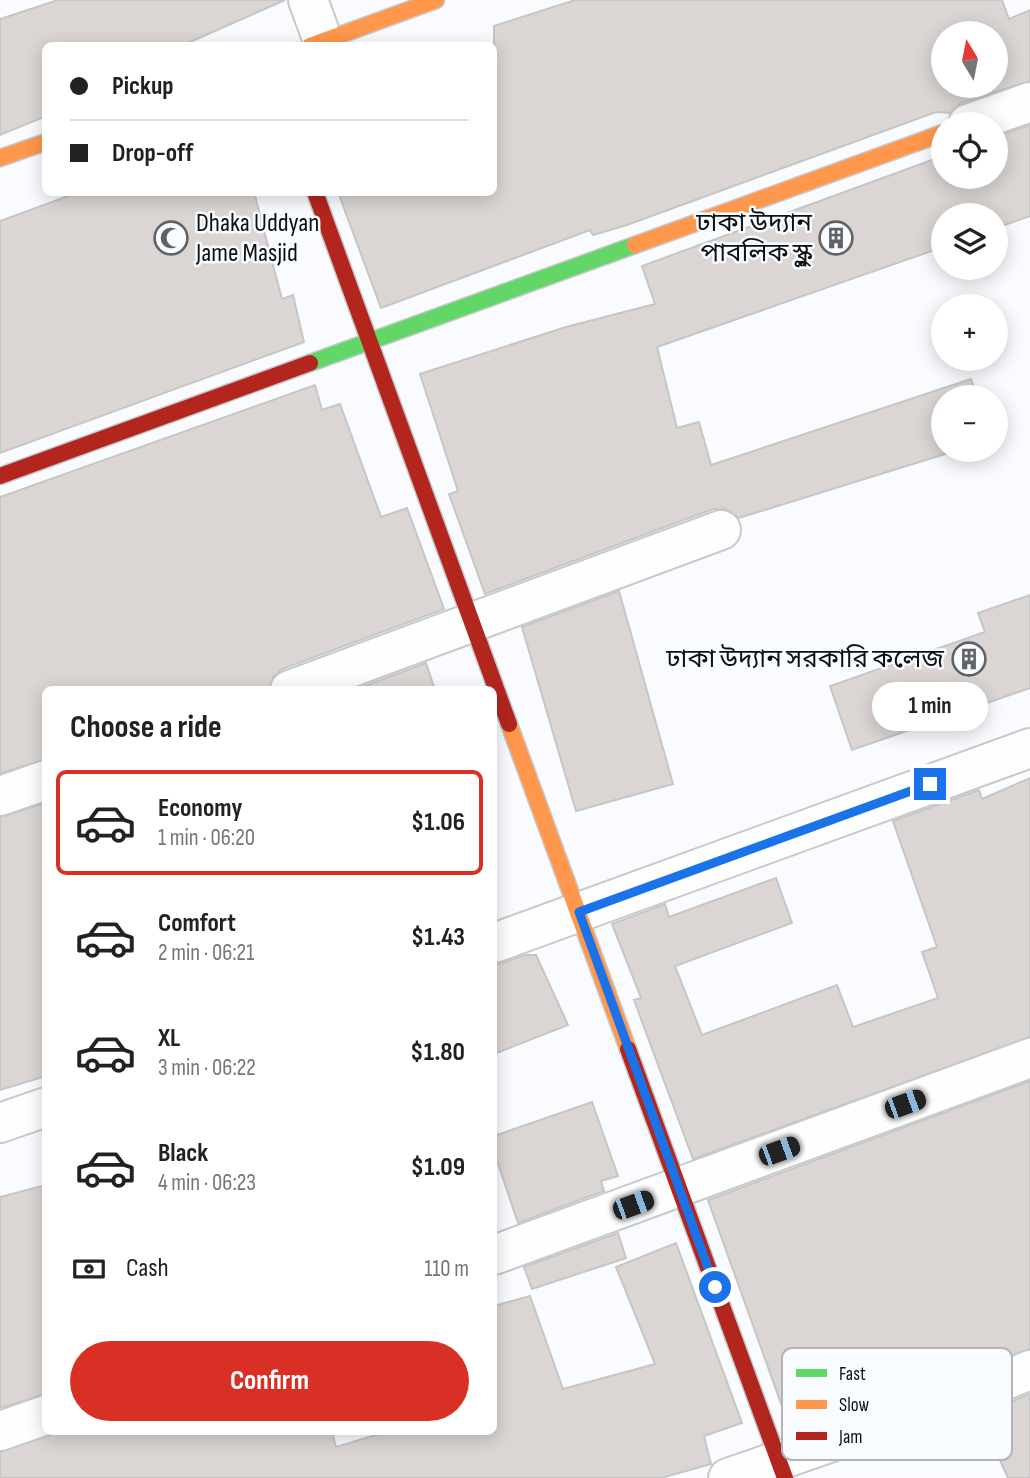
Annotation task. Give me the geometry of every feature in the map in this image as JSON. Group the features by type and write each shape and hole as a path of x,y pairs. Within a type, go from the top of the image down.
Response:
{"street":[{"path":"307,0 316,42"},
{"path":"319,42 436,0"},
{"path":"1002,112 1030,102"},
{"path":"0,476 931,137"},
{"path":"0,158 42,143"},
{"path":"317,196 496,686"},
{"path":"301,686 721,530"},
{"path":"497,690 782,1469"},
{"path":"497,942 1030,748"},
{"path":"0,796 42,781"},
{"path":"497,1254 1030,1058"},
{"path":"0,1123 42,1108"},
{"path":"1012,1377 1030,1370"},
{"path":"0,1431 42,1416"},
{"path":"728,1478 782,1469 805,1460"}],"building":[{"path":"58,0 285,0 190,42 42,42 42,118 0,135 0,19"},
{"path":"575,0 1002,0 1009,19 1030,10 1030,81 1008,88 1008,21 931,21 931,98 977,98 961,103 951,112 931,112 627,225 593,235 590,230 381,308 339,196 497,196 497,42 494,42 494,26"},
{"path":"1030,125 1030,216 1008,224 1008,203 931,203 931,251 657,347 677,428 699,422 711,465 931,392 931,458 739,518 725,509 713,509 485,594 449,494 458,491 420,374 566,327 655,304 642,266 931,160 931,189 1008,189 1008,133"},
{"path":"68,196 255,196 282,299 293,295 304,342 0,453 0,221"},
{"path":"971,379 973,385 953,385"},
{"path":"315,385 322,410 340,404 381,517 407,508 444,609 282,669 273,677 270,686 42,686 42,760 0,773 0,497"},
{"path":"619,591 673,784 576,811 522,627"},
{"name":"ঢাকা উদ্যান সরকারি কলেজ","path":"1030,595 1030,688 852,750 830,686 985,632 978,613"},
{"path":"426,663 434,686 365,686"},
{"path":"1030,778 1030,1037 693,1159 634,1000 641,998 612,924 665,904 669,917 776,878 792,923 675,966 702,1035 837,985 853,1027 938,998 922,952 937,947 893,821 979,790 982,799"},
{"path":"42,804 42,1077 0,1090 0,817"},
{"path":"525,955 536,955 568,1025 497,1053 497,965"},
{"path":"1030,1081 1030,1349 1012,1355 1012,1348 782,1348 782,1406 708,1200"},
{"path":"592,1102 618,1176 601,1181 604,1191 518,1223 497,1161 497,1135"},
{"path":"42,1186 42,1395 0,1408 0,1197"},
{"path":"618,1233 626,1258 532,1289 524,1267"},
{"path":"676,1243 742,1423 704,1436 711,1464 661,1478 0,1478 0,1452 50,1435 333,1435 336,1447 376,1435 497,1435 497,1305 530,1296 563,1389 655,1364 616,1267"},
{"path":"1030,1394 1030,1478 1008,1478 1000,1460 1012,1460 1012,1401"}],"traffic: fast":[{"path":"310,363 635,245"}],"traffic: slow":[{"path":"321,42 436,0"},
{"path":"635,245 931,137"},
{"path":"0,158 42,143"},
{"path":"509,724 628,1049"}],"traffic: jam":[{"path":"316,196 495,686"},
{"path":"0,476 310,363"},
{"path":"497,691 509,724"},
{"path":"628,1049 785,1478"}],"place":[{"name":"Dhaka Uddyan Jame Masjid","path":"171,238"},
{"name":"ঢাকা উদ্যান পাবলিক স্কুল","path":"836,238"},
{"name":"ঢাকা উদ্যান সরকারি কলেজ","path":"969,659"}],"route":[{"path":"715,1287 579,912 930,784"}]}
